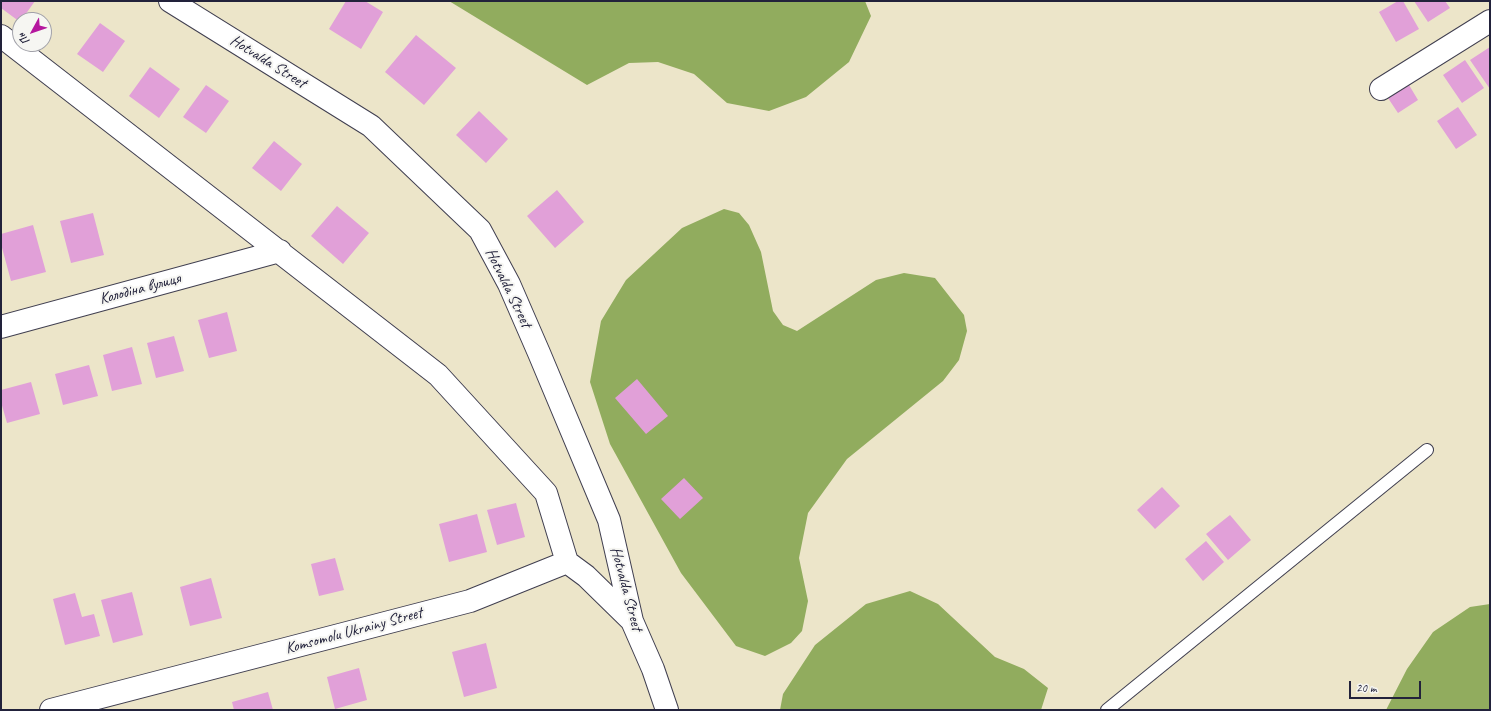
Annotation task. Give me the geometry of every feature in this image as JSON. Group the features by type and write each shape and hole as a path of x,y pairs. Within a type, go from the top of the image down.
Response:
{"street":[{"name":"Hotvalda Street","path":"170,1 370,126 480,230 509,284 609,520 632,621 653,669 667,710"},
{"path":"1381,89 1490,21"},
{"path":"1,36 438,375 546,493 567,562 586,576 632,621"},
{"name":"Колодіна вулиця","path":"1,327 280,251"},
{"name":"Komsomolu Ukrainy Street","path":"51,710 470,601 567,562"}],"lane":[{"path":"1107,710 1427,450"}],"green space":[{"path":"449,1 865,1 871,16 849,62 806,97 769,111 727,103 694,74 658,62 629,63 587,85"},
{"path":"724,209 739,213 749,225 761,252 773,311 783,325 797,331 876,280 904,273 935,278 964,315 967,331 959,360 943,381 847,459 808,513 799,558 808,601 802,631 791,643 765,656 736,646 681,573 610,444 590,382 601,321 626,280 682,228"},
{"path":"910,591 938,604 995,657 1024,669 1048,688 1041,710 780,710 783,694 815,645 866,604"},
{"path":"1490,604 1490,710 1386,710 1407,669 1433,632 1470,607"}],"building":[{"path":"1,1 35,1 27,12 12,12 12,16 1,8"},
{"path":"346,1 365,1 383,12 361,49 329,29"},
{"path":"1398,1 1403,1 1419,29 1396,42 1379,12"},
{"path":"1414,1 1445,1 1450,8 1428,22"},
{"path":"100,23 125,41 103,72 77,54"},
{"path":"416,35 456,68 424,105 385,72"},
{"path":"1490,47 1490,89 1470,60"},
{"path":"1465,60 1484,88 1462,103 1443,75"},
{"path":"150,67 180,89 159,118 129,96"},
{"path":"206,85 229,101 206,133 183,117"},
{"path":"1409,85 1418,100 1398,113 1388,98"},
{"path":"1458,107 1477,135 1456,149 1437,121"},
{"path":"479,111 508,139 486,163 456,135"},
{"path":"274,141 302,164 281,191 252,168"},
{"path":"557,190 584,222 555,248 527,216"},
{"path":"337,206 369,233 343,264 311,236"},
{"path":"93,213 104,255 71,263 60,221"},
{"path":"33,225 46,272 11,281 1,244 1,234"},
{"path":"227,312 237,351 209,358 198,320"},
{"path":"174,336 184,371 156,378 147,343"},
{"path":"132,347 142,384 112,391 103,355"},
{"path":"89,365 98,396 63,405 55,374"},
{"path":"637,379 668,416 646,434 615,398"},
{"path":"31,382 40,414 7,423 1,402 1,390"},
{"path":"684,478 703,498 680,519 661,499"},
{"path":"1162,487 1180,506 1155,529 1137,510"},
{"path":"516,503 525,537 497,545 487,510"},
{"path":"477,514 487,552 449,562 439,524"},
{"path":"1230,515 1251,540 1228,560 1206,534"},
{"path":"1206,541 1224,562 1203,581 1185,559"},
{"path":"335,558 344,590 319,596 311,564"},
{"path":"211,578 222,618 190,626 180,587"},
{"path":"132,592 143,635 113,643 101,600"},
{"path":"75,593 82,617 94,614 100,636 65,645 53,599"},
{"path":"486,643 497,688 464,697 452,652"},
{"path":"359,668 367,700 335,709 327,677"},
{"path":"268,692 273,710 234,710 232,702"}]}
